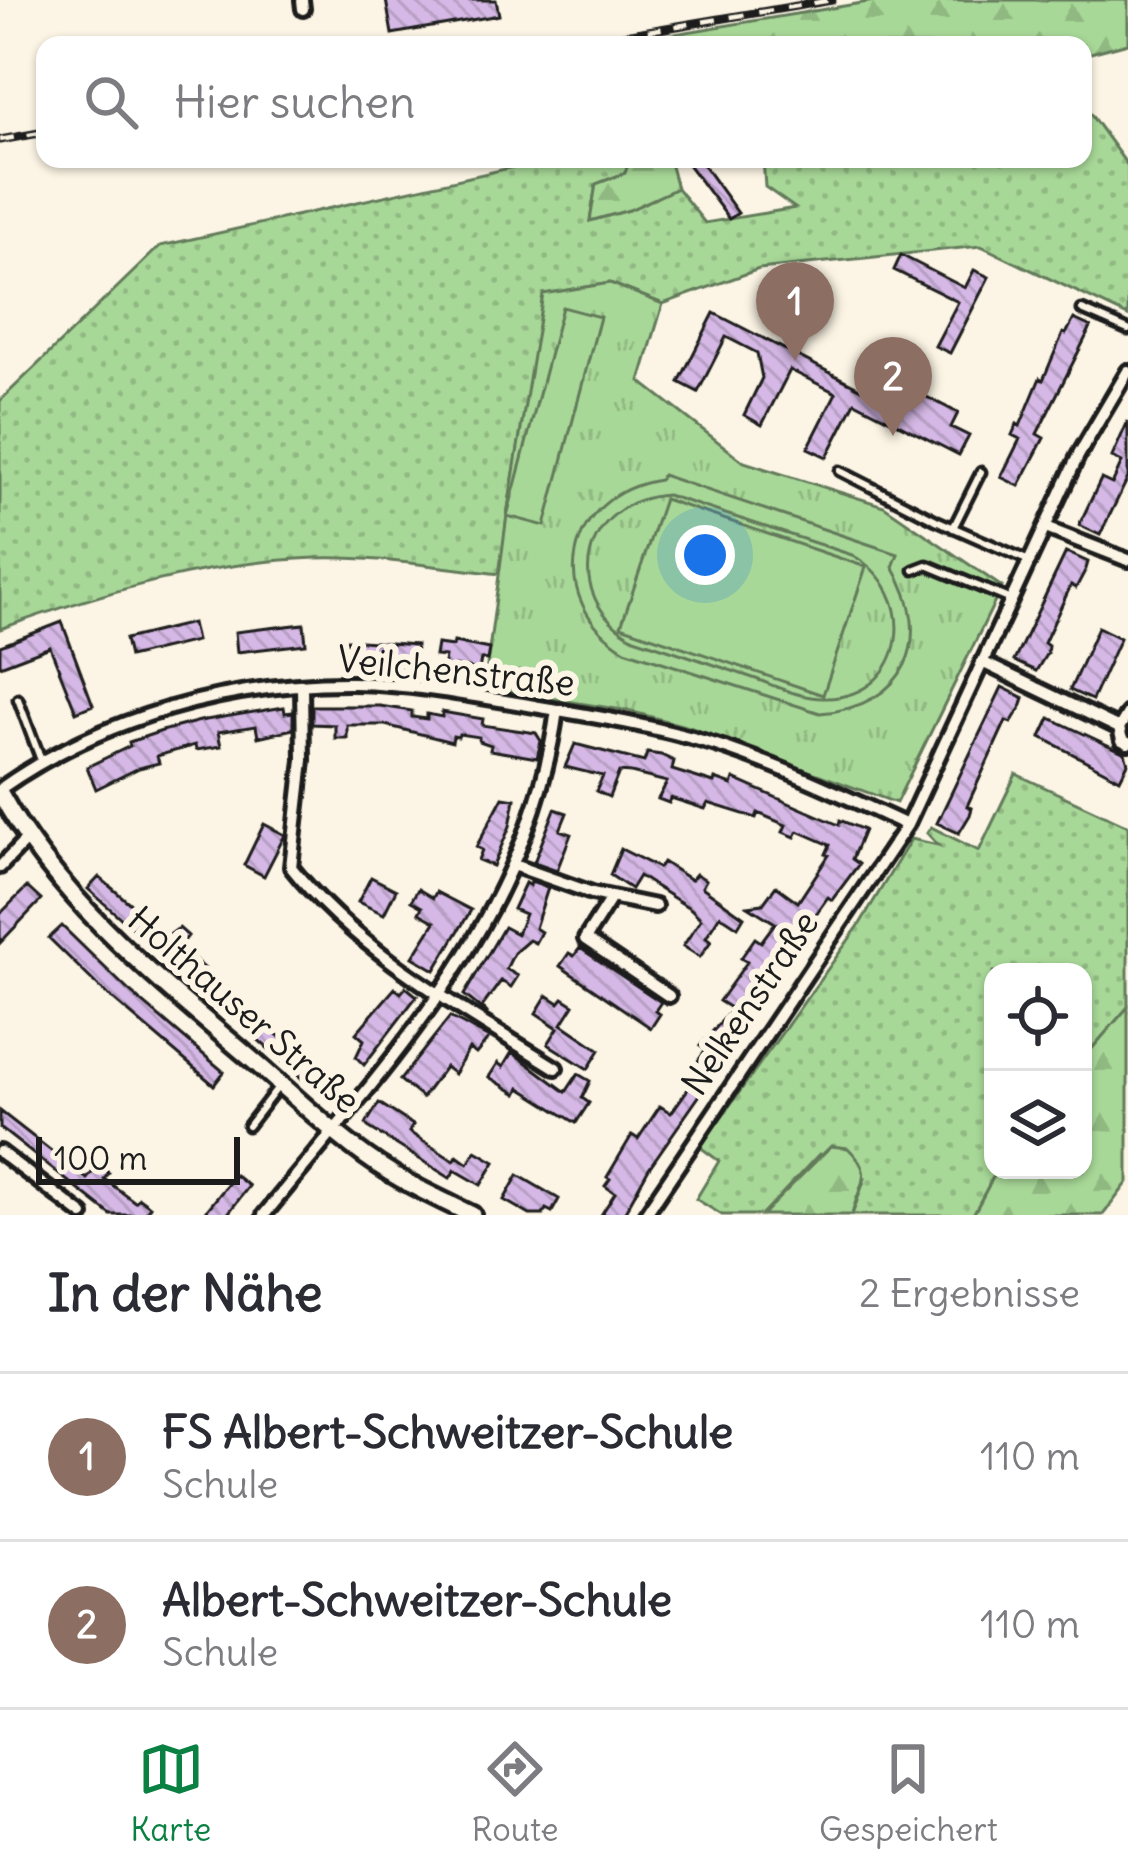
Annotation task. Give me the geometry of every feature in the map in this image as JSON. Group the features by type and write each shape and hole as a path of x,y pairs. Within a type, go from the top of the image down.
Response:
{"street":[{"name":"Nelkenstraße","path":"645,1215 907,825 1078,456 1128,371"},
{"path":"1046,528 1128,560"},
{"path":"982,662 1119,728"},
{"name":"Veilchenstraße","path":"0,791 42,763 171,706 237,692 355,683 557,710 712,744 907,825"},
{"path":"302,686 303,760 291,866 313,895 441,996 556,1068"},
{"path":"264,1215 441,996 496,902 545,771 557,710"},
{"path":"1128,713 1119,728 1122,740 1128,743"},
{"name":"Holthauser Straße","path":"0,791 28,838 72,895 116,939 334,1130 390,1173 472,1215"},
{"path":"0,866 28,838"},
{"path":"513,865 611,898 655,906"},
{"path":"611,898 585,939 668,997"},
{"path":"0,1152 83,1215"}],"lane":[{"path":"1082,310 1128,330"},
{"path":"840,471 1029,562"},
{"path":"953,528 980,472"},
{"path":"914,570 927,565 1011,600"},
{"path":"18,699 42,763"},
{"path":"248,1126 280,1084"}],"green space":[{"path":"880,0 1128,0 1128,43 1092,53 1092,36 662,36"},
{"path":"1092,116 1128,166 1128,316 981,246 759,269 663,304 610,283 544,294 501,574 362,559 275,561 155,581 0,629 0,401 160,246 510,168 627,168 625,173 596,184 590,221 677,188 705,223 795,208 765,187 764,168 1092,168"},
{"path":"627,168 671,168 677,188 590,221 596,184 625,173"},
{"path":"610,283 663,304 640,381 744,462 884,506 1002,587 896,803 689,727 629,711 484,688 543,294"},
{"path":"562,307 600,317 545,526 507,516"},
{"path":"662,475 898,554 893,567 912,619 911,643 905,665 892,683 874,698 850,708 820,713 625,650 599,629 583,605 575,578 576,552 586,527 603,506 628,489 660,480","holes":["667,495 852,555 874,572 889,593 896,640 889,662 875,680 854,693 826,698 790,692 634,638 610,620 595,599 589,576 590,553 616,514 638,501"]},
{"path":"664,499 866,567 823,695 621,626"},
{"path":"1016,774 1128,826 1128,1007 1092,1049 1092,963 984,963 984,1179 992,1179 973,1215 852,1215 865,1178 819,1154 762,1215 722,1215 696,1199 719,1161 700,1147 860,924 911,839 938,845 927,833 931,827 979,851"},
{"path":"1128,1007 1128,1182 1103,1215 973,1215 992,1179 1092,1179 1092,1049"},
{"path":"831,1146 848,1148 861,1165 863,1179 852,1215 762,1215"}],"building":[{"path":"386,0 496,0 499,15 392,34"},
{"path":"691,168 706,168 738,213 729,219"},
{"path":"901,255 965,288 974,270 989,277 950,353 935,346 958,302 894,270"},
{"path":"714,313 891,404 906,375 917,381 913,390 958,413 951,427 969,436 959,455 855,402 827,457 808,448 836,393 790,370 762,425 744,415 762,378 757,353 726,337 698,392 679,382"},
{"path":"1074,319 1091,327 1037,434 1044,438 1019,486 1001,477 1020,439 1012,435"},
{"path":"1128,421 1128,478 1100,535 1079,525 1101,479 1112,484 1122,462 1112,457"},
{"path":"1066,552 1088,562 1076,588 1071,585 1036,671 1014,661"},
{"path":"62,622 93,705 76,712 50,647 0,666 0,646"},
{"path":"192,623 196,641 129,657 125,639"},
{"path":"304,624 306,644 237,652 235,632"},
{"path":"1098,627 1120,638 1092,700 1070,690"},
{"path":"347,640 416,645 415,666 347,661"},
{"path":"454,642 489,649 487,660 481,659 479,670 443,669 445,657 435,656 437,644 453,646"},
{"path":"1002,687 1024,698 1022,705 1011,723 1006,721 959,833 937,823"},
{"path":"312,706 380,706 412,711 412,717 427,719 427,714 442,717 442,712 483,719 482,725 536,733 541,741 537,758 490,750 491,745 479,737 459,734 452,742 385,725 347,725 347,738 335,738 335,725 312,724"},
{"path":"284,707 285,713 293,712 293,729 258,737 256,726 218,732 221,746 196,750 195,745 157,756 159,763 96,789 87,767 130,746 129,742 162,731"},
{"path":"1050,718 1125,753 1128,763 1120,779 1041,737"},
{"path":"575,744 644,762 647,753 661,755 674,761 672,770 714,783 715,779 732,785 734,779 839,825 840,820 864,830 852,859 859,864 832,900 828,897 726,1041 733,1047 715,1073 698,1061 706,1050 700,1046 732,1009 719,1001 747,962 741,958 755,938 761,942 775,923 748,906 763,904 776,886 798,902 829,855 830,845 798,831 795,837 783,832 786,825 758,813 756,818 708,803 705,809 671,798 669,803 658,799 667,782 631,773 619,772 609,797 596,791 603,776 565,767"},
{"path":"503,797 515,799 510,826 493,866 478,860 482,850 476,847"},
{"path":"555,809 567,813 560,830 571,834 557,870 534,862"},
{"path":"264,824 285,835 264,876 244,865"},
{"path":"621,849 659,868 663,862 691,880 696,874 706,880 702,887 744,917 738,927 720,915 700,957 683,946 701,919 639,876 631,889 610,875"},
{"path":"99,877 168,936 179,928 188,936 180,946 326,1079 316,1091 88,889"},
{"path":"371,877 396,890 384,914 358,902"},
{"path":"531,882 548,888 535,928 541,932 535,943 529,940 514,953 506,969 518,976 511,987 501,981 482,1007 488,1014 464,995 504,927 517,934 525,914 513,909 525,883 530,886"},
{"path":"27,887 41,900 0,943 0,914"},
{"path":"418,889 433,898 436,892 471,910 435,970 413,957 435,922 419,913 422,907 411,901"},
{"path":"62,926 224,1072 214,1085 49,938"},
{"path":"580,948 661,1002 651,1028 560,966 569,953 574,956"},
{"path":"406,987 417,996 364,1065 356,1057 364,1040 356,1033 395,988 401,993"},
{"path":"547,995 574,1005 562,1024 600,1050 588,1069 548,1044 558,1028 536,1013"},
{"path":"450,1017 489,1038 476,1054 469,1049 454,1074 445,1067 422,1098 400,1080"},
{"path":"512,1052 566,1092 578,1074 590,1081 582,1098 589,1103 576,1123 520,1088 517,1094 489,1077"},
{"path":"693,1082 704,1089 623,1215 601,1215 615,1193 605,1186 607,1177 632,1135 638,1139 660,1106 671,1113"},
{"path":"379,1103 413,1125 409,1132 454,1161 457,1156 468,1164 476,1151 495,1162 481,1185 455,1170 450,1178 368,1127"},
{"path":"0,1111 87,1179 98,1165 109,1173 104,1179 135,1202 139,1198 150,1206 144,1215 111,1215 0,1128"},
{"path":"235,1175 249,1186 227,1215 203,1215"},
{"path":"518,1175 559,1199 552,1212 546,1209 543,1215 530,1215 504,1200"}],"railway":[{"path":"618,36 832,0"},
{"path":"0,140 36,134"}],"place":[{"name":"FS Albert-Schweitzer-Schule","path":"795,361"},
{"name":"Albert-Schweitzer-Schule","path":"893,436"}]}
